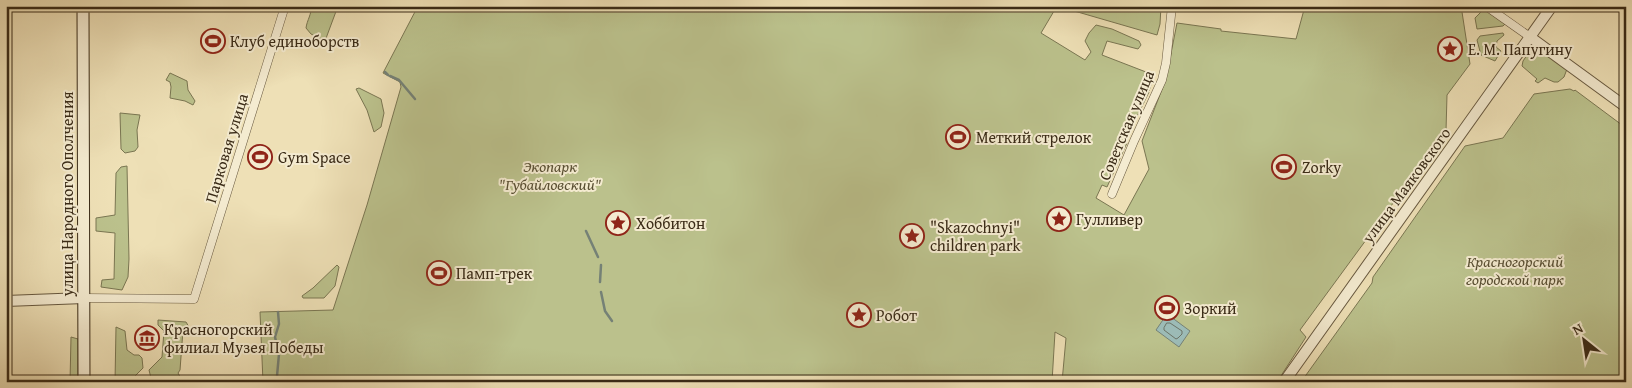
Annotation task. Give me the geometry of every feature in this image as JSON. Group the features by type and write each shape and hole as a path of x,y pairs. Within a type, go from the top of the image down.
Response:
{"main road":[{"name":"улица Народного Ополчения","path":"83,6 84,382"}],"street":[{"name":"Парковая улица","path":"84,298 194,299 285,6"},
{"name":"Советская улица","path":"1112,194 1162,80 1166,63 1172,6"},
{"path":"1486,6 1626,107"},
{"name":"улица Маяковского","path":"1284,382 1552,6"},
{"path":"6,301 84,298"}],"green space":[{"path":"311,6 338,6 325,41 311,34 306,28"},
{"name":"Экопарк \"Губайловский\"","path":"418,6 1057,6 1041,33 1085,60 1091,52 1085,41 1089,33 1096,25 1112,29 1139,41 1141,45 1138,49 1107,41 1102,55 1146,72 1153,79 1149,91 1142,87 1149,92 1125,141 1127,143 1107,187 1102,185 1096,198 1124,215 1149,169 1142,141 1166,79 1177,23 1221,29 1221,31 1296,39 1305,6 1455,6 1462,12 1470,64 1447,95 1446,131 1300,330 1306,337 1277,382 1062,382 1066,338 1055,332 1052,382 263,382 260,312 333,310 367,205 401,87 400,82 383,73"},
{"path":"1057,6 1161,6 1160,24 1157,35"},
{"path":"1484,9 1505,24 1503,26 1477,29 1475,18"},
{"path":"1503,33 1504,35 1497,41 1496,47 1501,51 1495,61 1481,55 1477,40 1480,36"},
{"path":"1534,45 1567,69 1564,77 1558,82 1545,78 1538,83 1535,81 1537,79 1522,66 1523,61"},
{"path":"170,73 187,81 188,90 195,101 193,105 170,98 170,82 166,80"},
{"path":"359,88 381,99 384,113 381,127 374,132 367,110 356,89"},
{"name":"Красногорский городской парк","path":"1575,90 1626,128 1626,382 1301,382 1372,283 1373,277 1465,146 1503,138 1534,94"},
{"path":"120,113 140,115 137,130 138,147 135,151 125,153 121,149"},
{"path":"127,166 129,259 128,277 122,290 101,287 102,280 114,279 115,233 96,231 96,218 115,215 116,173 121,167"},
{"path":"337,265 339,267 335,286 324,298 303,298 302,296"},
{"path":"158,320 186,322 189,327 183,330 180,370 178,373 182,380 169,379 167,382 152,382 149,370 162,357 164,331 158,325"},
{"path":"116,327 125,331 127,350 142,358 143,368 129,382 115,382"},
{"path":"71,337 78,339 78,382 70,382"}],"water":[{"path":"1167,314 1190,331 1179,347 1156,330"}],"waterway":[{"path":"385,72 388,75"},
{"path":"390,76 399,80 415,99"},
{"path":"586,231 598,257"},
{"path":"600,282 601,265"},
{"path":"601,292 605,311 612,321"},
{"path":"277,376 279,354 275,337 279,324 278,312"}],"place":[{"name":"Клуб единоборств","path":"213,41"},
{"name":"Е. М. Папугину","path":"1450,49"},
{"name":"Меткий стрелок","path":"958,137"},
{"name":"Gym Space","path":"260,157"},
{"name":"Zorky","path":"1284,167"},
{"name":"Гулливер","path":"1059,219"},
{"name":"Хоббитон","path":"618,223"},
{"name":"\"Skazochnyi\" children park","path":"912,236"},
{"name":"Памп-трек","path":"439,273"},
{"name":"Зоркий","path":"1167,308"},
{"name":"Робот","path":"859,315"},
{"name":"Красногорский филиал Музея Победы","path":"147,338"}]}
